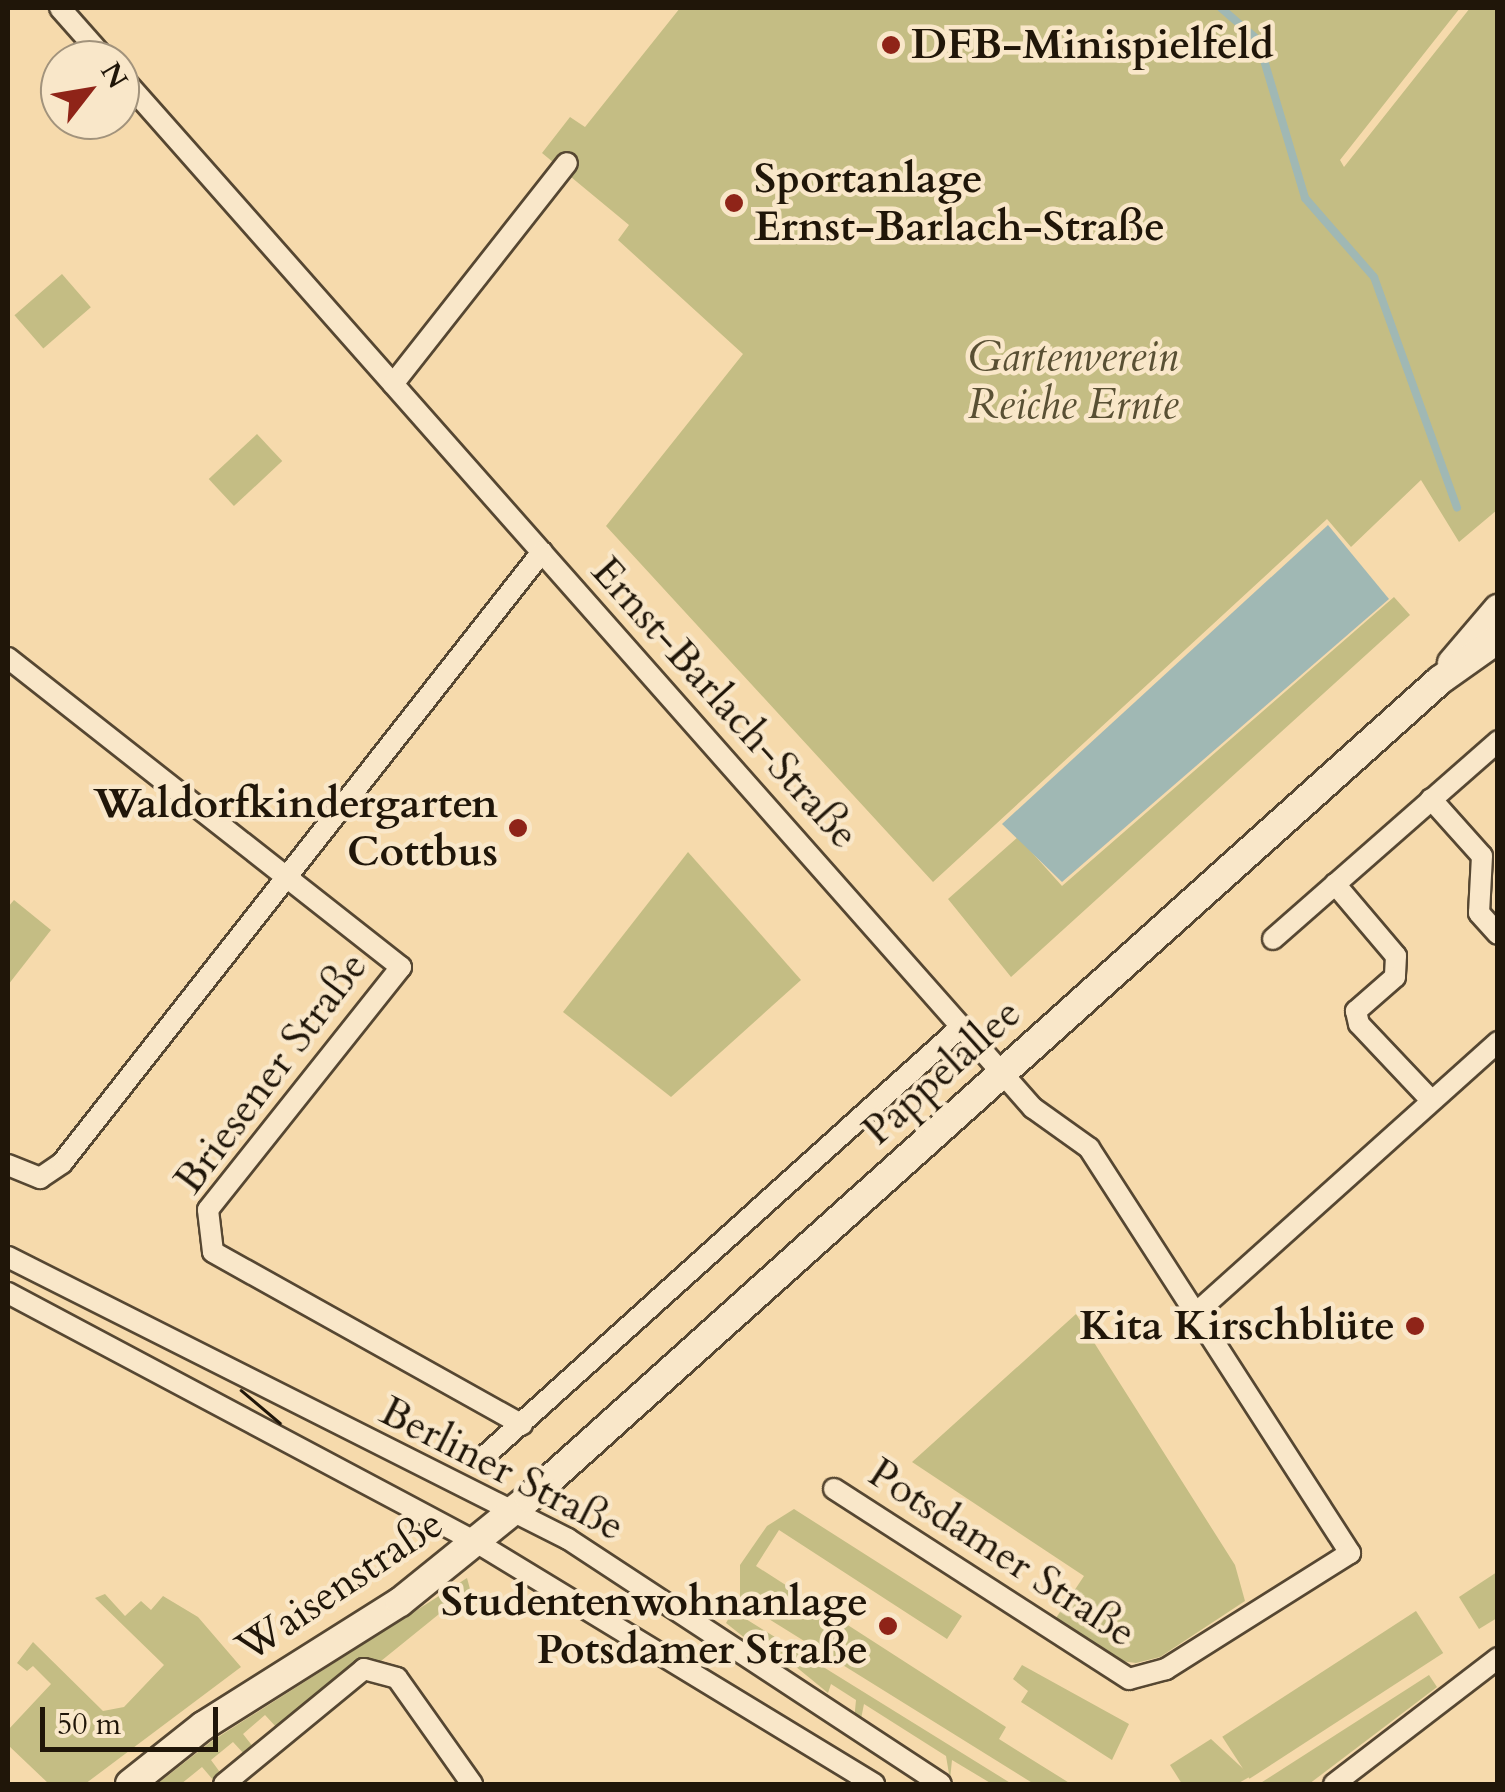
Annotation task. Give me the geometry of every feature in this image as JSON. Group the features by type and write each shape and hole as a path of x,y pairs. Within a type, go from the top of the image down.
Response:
{"main road":[{"name":"Pappelallee","path":"1440,680 1498,609"},
{"name":"Pappelallee","path":"504,1519 1440,680 1498,639"},
{"name":"Waisenstraße","path":"130,1784 504,1519"}],"street":[{"path":"60,8 88,40"},
{"name":"Ernst-Barlach-Straße","path":"140,98 1001,1072"},
{"path":"393,384 568,163"},
{"path":"8,1165 40,1178 62,1163 542,552"},
{"path":"8,658 288,876"},
{"path":"1273,939 1498,740"},
{"path":"1431,799 1482,856 1478,913 1498,934"},
{"name":"Briesener Straße","path":"288,876 401,966 208,1210 208,1242 221,1260 522,1425"},
{"path":"1335,884 1396,956 1394,977 1356,1011 1358,1024 1428,1098"},
{"name":"Pappelallee","path":"487,1454 962,1026"},
{"path":"1196,1313 1428,1098 1498,1042"},
{"name":"Potsdamer Straße","path":"834,1490 1102,1667 1129,1679 1166,1669 1350,1553 1089,1148 1033,1108 1001,1072"},
{"name":"Berliner Straße","path":"8,1257 504,1519 568,1539 674,1604 941,1784"},
{"name":"Berliner Straße","path":"8,1293 476,1542 874,1784"},
{"path":"1334,1784 1498,1658"},
{"name":"Waisenstraße","path":"224,1784 347,1681 380,1669 397,1678 472,1784"}],"green space":[{"name":"Gartenverein Reiche Ernte","path":"680,8 1460,8 1340,160 1344,167 1470,8 1497,8 1497,510 1459,542 1421,480 1351,547 1327,519 933,882 606,526 743,354 618,240 629,225 542,153 570,117 585,127"},
{"path":"62,274 91,307 43,349 14,315"},
{"path":"257,434 282,461 234,506 209,479"},
{"path":"1394,597 1410,615 1011,977 948,899 1018,837 1062,886"},
{"path":"688,852 801,980 671,1097 563,1012"},
{"path":"14,900 51,930 8,985 8,907"},
{"path":"1076,1314 1235,1565 1245,1601 1160,1657 1136,1663 1114,1660 1054,1621 1084,1576 912,1462"},
{"path":"794,1509 962,1616 947,1639 779,1530 756,1566 1006,1727 999,1739 1071,1784 1034,1784 740,1601 740,1565 767,1526"},
{"path":"1497,1572 1497,1618 1479,1629 1459,1597"},
{"path":"467,1578 470,1589 381,1661 361,1663 278,1729 265,1715 243,1734 254,1748 245,1755 233,1742 211,1760 222,1775 214,1781 202,1767 181,1784 157,1784 212,1741"},
{"path":"105,1594 125,1616 141,1601 151,1610 163,1596 198,1617 241,1667 85,1784 49,1784 8,1745 8,1730 51,1684 33,1666 27,1671 17,1663 33,1642 103,1711 124,1707 164,1665 95,1598"},
{"path":"733,1611 1012,1784 992,1784 952,1760 950,1780 946,1756 864,1704 860,1724 854,1721 856,1700 831,1684 828,1693 795,1666 785,1670 726,1623"},
{"path":"1416,1611 1443,1653 1249,1779 1222,1737"},
{"path":"1022,1665 1129,1724 1112,1760 1021,1702 1028,1691 1013,1679"},
{"path":"1429,1675 1437,1687 1309,1784 1259,1784"},
{"path":"1211,1739 1251,1776 1237,1784 1182,1784 1170,1765"}],"water":[{"path":"1328,525 1389,599 1062,882 1002,824"}],"waterway":[{"path":"1221,8 1258,40 1305,198 1374,277 1457,507"}],"tram line":[{"path":"241,1390 280,1423"}],"place":[{"name":"DFB-Minispielfeld","path":"891,45"},
{"name":"Sportanlage Ernst-Barlach-Straße","path":"734,203"},
{"name":"Waldorfkindergarten Cottbus","path":"518,828"},
{"name":"Kita Kirschblüte","path":"1415,1326"},
{"name":"Studentenwohnanlage Potsdamer Straße","path":"888,1626"}]}
